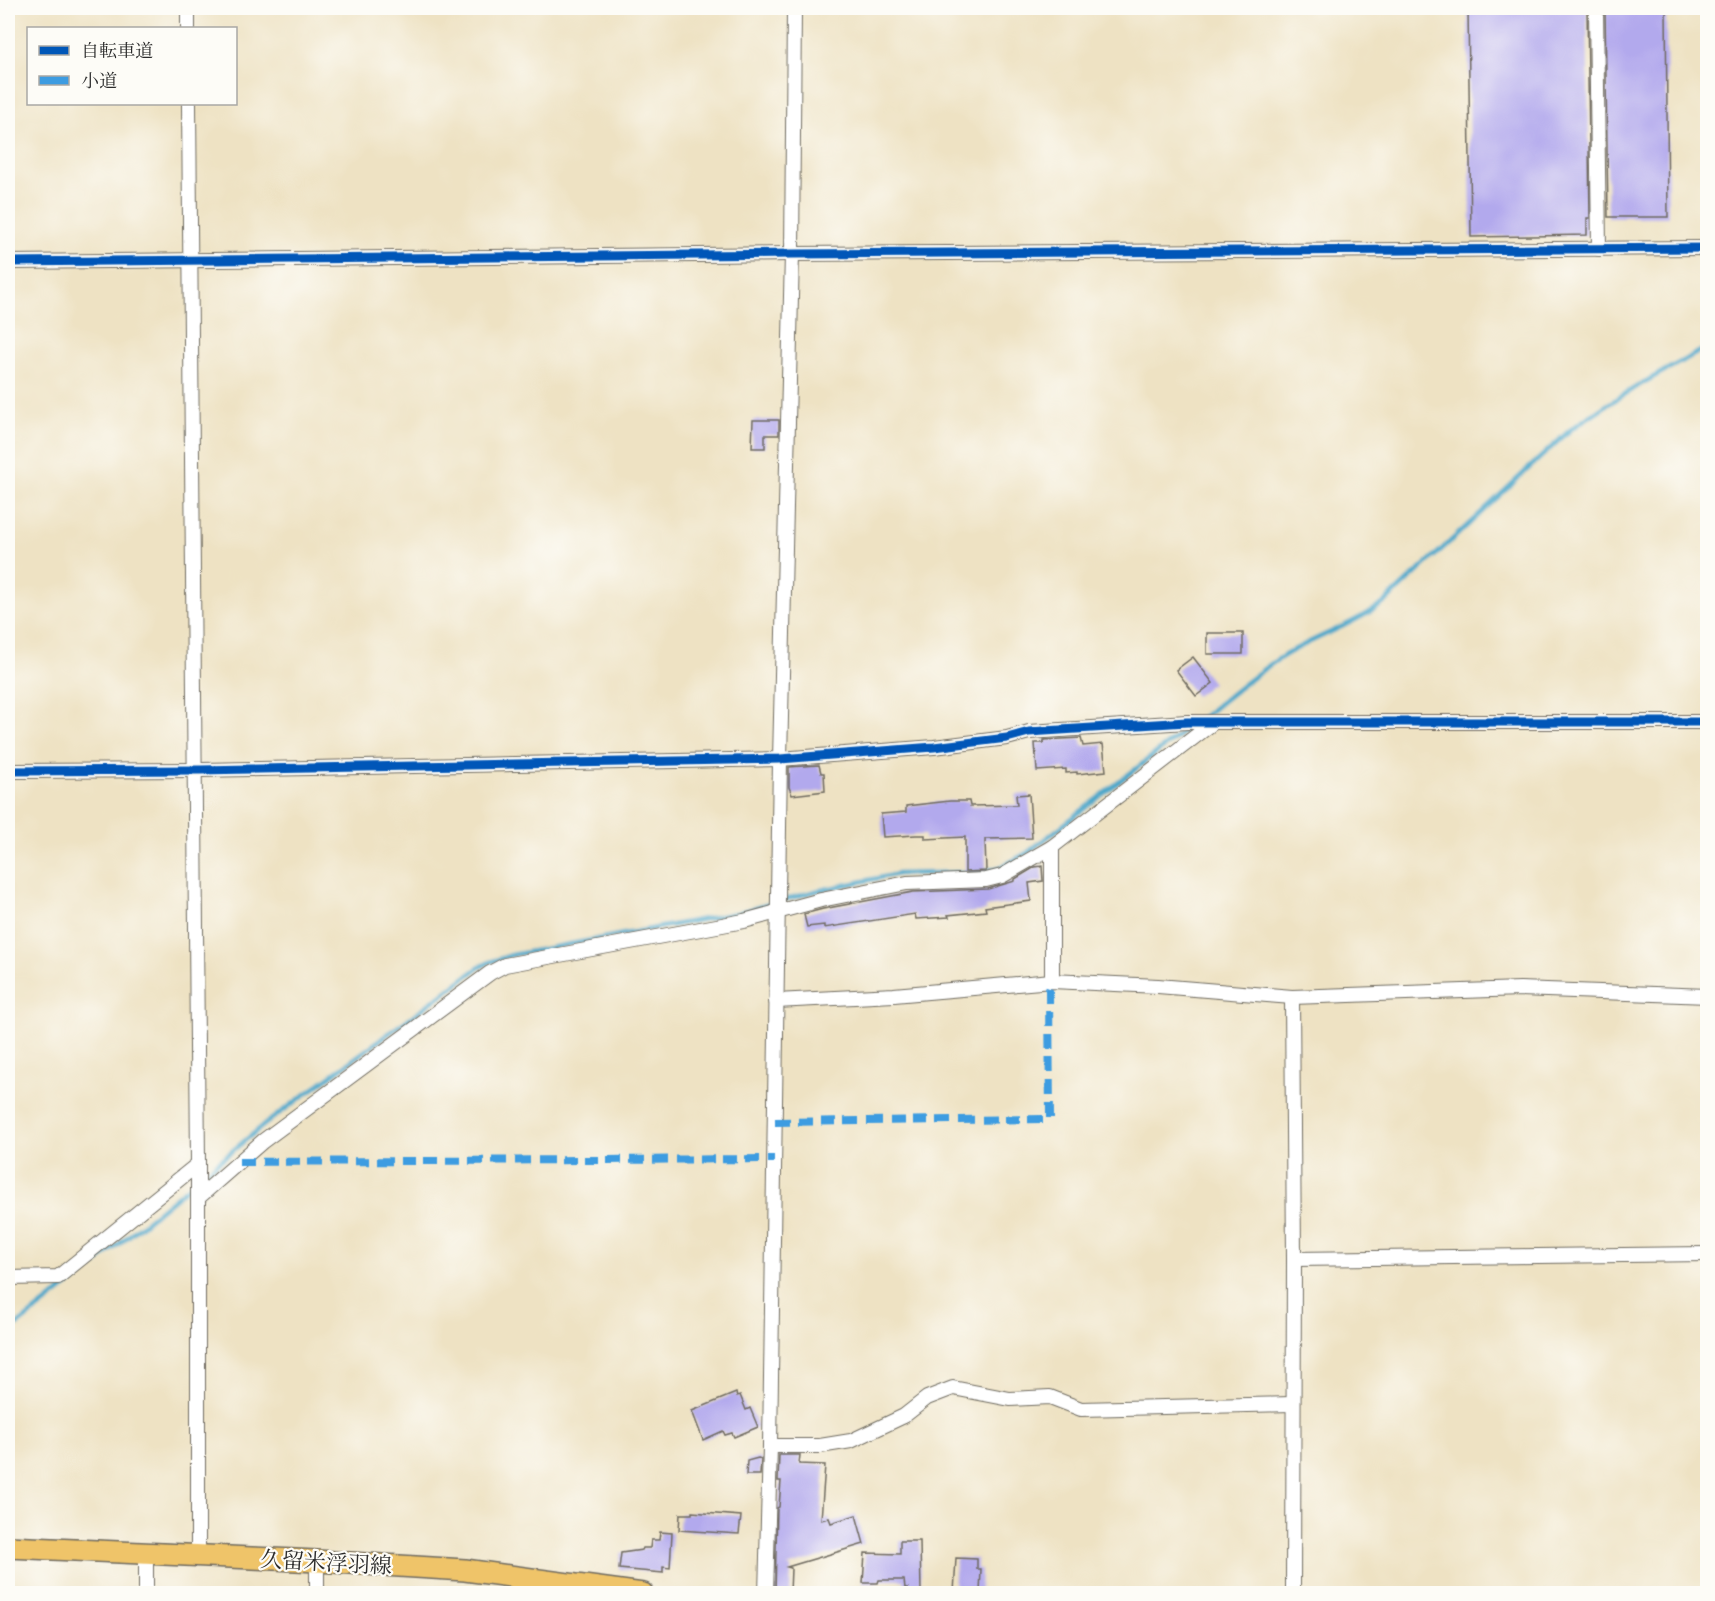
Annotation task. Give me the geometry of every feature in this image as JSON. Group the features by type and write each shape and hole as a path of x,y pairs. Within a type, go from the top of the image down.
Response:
{"main road":[{"name":"久留米浮羽線","path":"8,1547 317,1560 465,1570 643,1593"}],"street":[{"path":"188,8 188,27"},
{"path":"766,1593 780,759 792,254 794,8"},
{"path":"1596,8 1599,249"},
{"path":"189,105 198,1166 198,1556"},
{"path":"8,262 1707,248"},
{"path":"8,771 194,770 780,759 934,747 1007,738 1029,732 1187,722 1707,722"},
{"path":"198,1192 263,1141 505,965 744,921 778,905 821,900 907,883 986,880 1002,876 1052,848 1210,722"},
{"path":"1052,848 1052,981"},
{"path":"776,1001 894,995 1052,981 1158,986 1292,998 1521,989 1707,996"},
{"path":"1292,998 1293,1593"},
{"path":"8,1278 58,1277 198,1166"},
{"path":"1294,1259 1707,1254"},
{"path":"770,1446 820,1446 851,1441 904,1416 927,1398 952,1388 1010,1399 1050,1397 1081,1410 1292,1404"},
{"path":"146,1553 146,1593"},
{"path":"317,1560 317,1593"}],"building":[{"path":"1468,8 1587,8 1590,218 1587,218 1587,235 1471,237"},
{"path":"1605,8 1666,8 1668,217 1608,217"},
{"path":"753,420 779,420 779,435 765,435 765,448 752,448"},
{"path":"1207,633 1243,633 1243,654 1207,654"},
{"path":"1193,657 1213,683 1196,696 1176,670"},
{"path":"1081,738 1083,746 1103,744 1106,771 1077,774 1077,772 1066,773 1066,769 1037,771 1035,743 1044,743 1044,740"},
{"path":"819,765 821,773 824,773 825,791 792,795 789,787 789,767"},
{"path":"1029,794 1032,838 985,839 986,871 965,872 965,837 925,839 925,835 916,835 883,837 881,814 906,812 906,806 950,801 969,801 970,806 1017,805 1016,795"},
{"path":"1042,866 1043,881 1029,883 1031,901 985,907 986,911 948,915 949,917 916,919 915,914 824,928 824,925 807,927 805,919 804,914 823,909 913,892 988,889 1015,881 1035,867"},
{"path":"736,1393 737,1396 740,1395 746,1410 750,1408 758,1427 734,1437 732,1433 725,1435 723,1431 703,1440 692,1411"},
{"path":"779,1455 800,1455 799,1464 825,1465 821,1520 829,1518 831,1523 856,1515 864,1544 787,1567 791,1568 790,1593 775,1593 777,1508 779,1507 781,1481 778,1481"},
{"path":"761,1459 760,1475 746,1475 747,1461"},
{"path":"692,1512 741,1516 739,1534 679,1530 680,1514 692,1514"},
{"path":"660,1532 672,1533 670,1568 663,1567 663,1573 619,1569 621,1553 650,1548 651,1540 659,1540"},
{"path":"900,1541 920,1541 921,1593 908,1593 904,1580 879,1580 878,1583 863,1583 865,1553 900,1554"},
{"path":"956,1558 977,1559 977,1569 981,1569 980,1593 954,1593"}],"waterway":[{"path":"1200,719 1252,677 1285,655 1360,618 1384,603 1570,430 1620,397 1708,347"},
{"path":"200,1177 269,1121 478,968 490,962 512,955 737,913 816,891 898,874 980,872 1001,867 1027,853 1191,726"},
{"path":"8,1332 194,1182"}],"marked path":[{"path":"775,1122 1050,1119 1049,990 1052,981"},
{"path":"239,1162 774,1159"}],"cycle path":[{"path":"8,262 1708,248"},
{"path":"8,771 201,770 780,759 934,747 1007,738 1029,732 1187,722 1708,722"}]}
